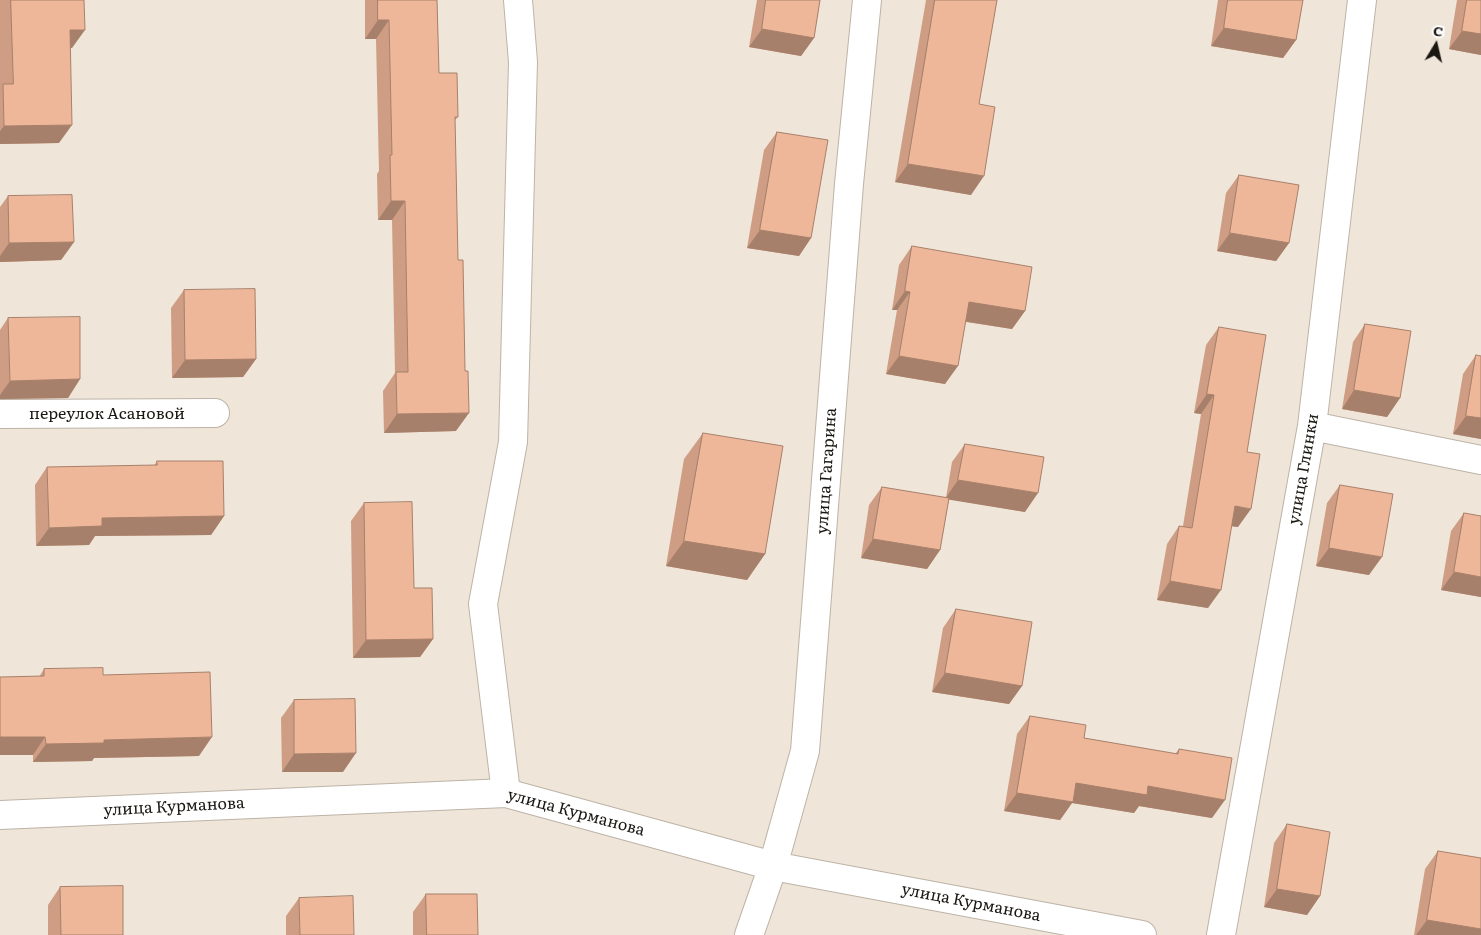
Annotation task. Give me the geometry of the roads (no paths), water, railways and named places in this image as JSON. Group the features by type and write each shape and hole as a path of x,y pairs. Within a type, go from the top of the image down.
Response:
{"street":[{"path":"506,792 483,604 513,442 523,62 518,0"},
{"name":"улица Гагарина","path":"749,935 773,866 805,752 848,194 867,0"},
{"name":"улица Глинки","path":"1221,935 1312,426 1362,0"},
{"name":"переулок Асановой","path":"0,414 215,413"},
{"path":"1312,426 1481,460"},
{"name":"улица Курманова","path":"0,815 506,792 773,866 1142,935"}]}
